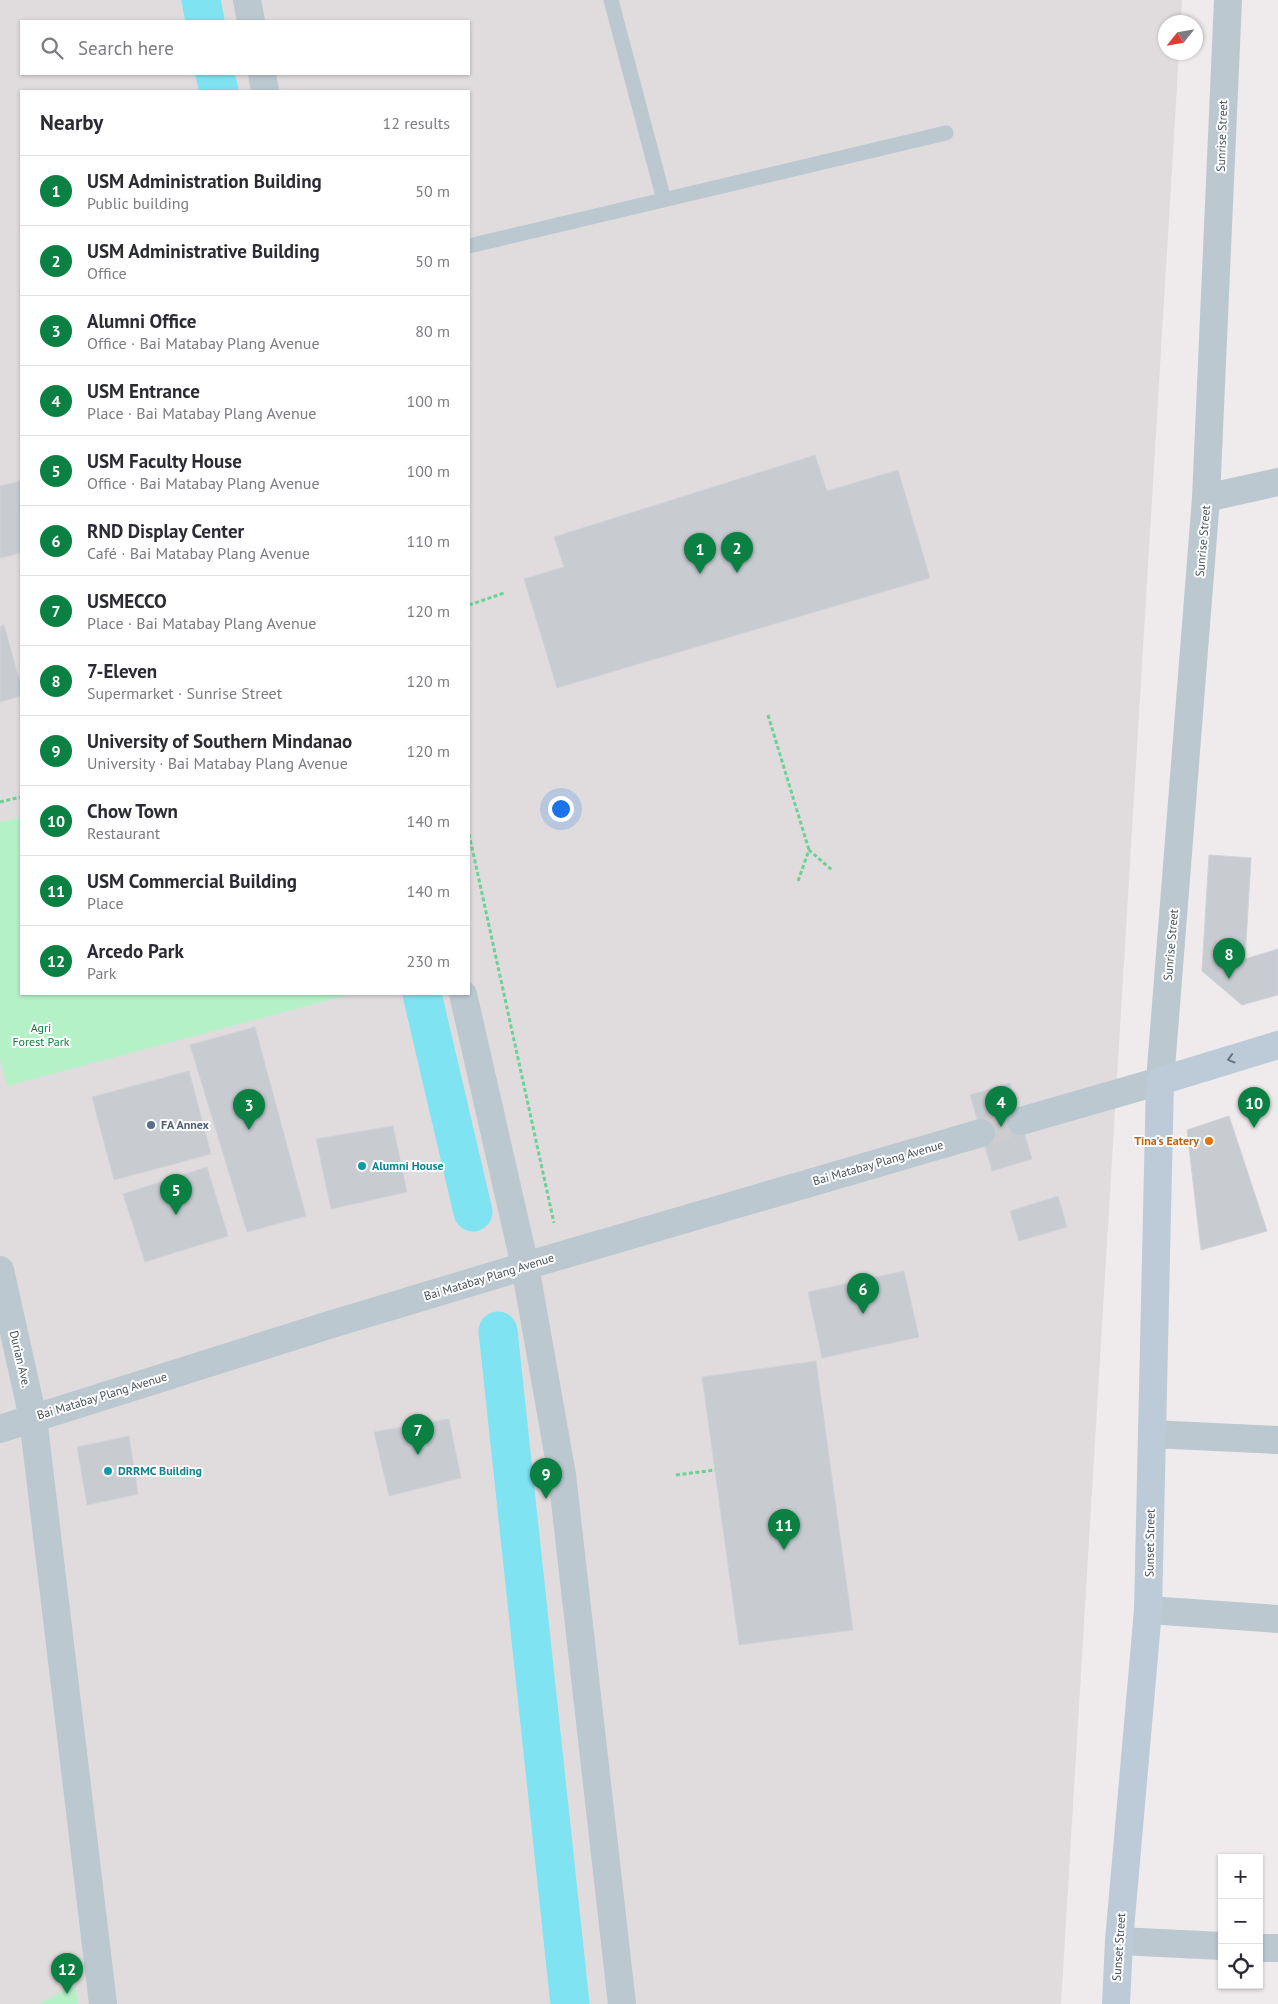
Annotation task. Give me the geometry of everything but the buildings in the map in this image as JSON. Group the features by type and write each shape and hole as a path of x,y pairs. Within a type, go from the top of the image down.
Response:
{"street":[{"path":"247,0 251,20"},
{"name":"Sunrise Street","path":"1160,1081 1206,498 1228,0"},
{"path":"262,75 265,90"},
{"path":"1206,498 1278,482"},
{"path":"463,995 525,1266 562,1475 622,2004"},
{"path":"1021,1121 1278,1045"},
{"name":"Sunset Street","path":"1116,2004 1119,1942 1148,1610 1160,1081"},
{"name":"Bai Matabay Plang Avenue","path":"0,1429 525,1266 981,1133"},
{"name":"Durian Ave.","path":"0,1270 33,1418 103,2004"},
{"path":"1152,1434 1278,1440"},
{"path":"1148,1610 1278,1619"},
{"path":"1119,1942 1218,1946"},
{"path":"1263,1948 1278,1948"}],"lane":[{"path":"611,0 664,200"},
{"path":"470,246 946,133"}],"path":[{"path":"470,604 504,593"},
{"path":"768,715 808,850 832,871"},
{"path":"0,802 20,797"},
{"path":"470,839 554,1223"},
{"path":"798,881 808,850"},
{"path":"676,1475 715,1470"}],"shaded area":[{"path":"0,0 1182,0 1181,15 1158,15 1158,60 1179,60 1061,2004 0,2004"}],"green space":[{"name":"Agri Forest Park","path":"20,817 20,995 348,995 7,1086 0,1059 0,822"},
{"path":"75,1985 78,2004 39,2004"}],"waterway":[{"path":"201,0 205,20"},
{"path":"215,75 219,90"},
{"path":"422,995 473,1212"},
{"path":"498,1331 570,2004"}],"tunnel":[{"path":"981,1133 1021,1121"}],"place":[{"name":"USM Administrative Building","path":"737,573"},
{"name":"USM Administration Building","path":"700,574"},
{"name":"7-Eleven","path":"1229,979"},
{"name":"FA Annex","path":"151,1125"},
{"name":"USM Entrance","path":"1001,1127"},
{"name":"Chow Town","path":"1254,1128"},
{"name":"Alumni Office","path":"249,1130"},
{"name":"Tina's Eatery","path":"1209,1141"},
{"name":"Alumni House","path":"362,1166"},
{"name":"USM Faculty House","path":"176,1215"},
{"name":"RND Display Center","path":"863,1314"},
{"name":"USMECCO","path":"418,1455"},
{"name":"DRRMC Building","path":"108,1471"},
{"name":"University of Southern Mindanao","path":"546,1499"},
{"name":"USM Commercial Building","path":"784,1550"},
{"name":"Arcedo Park","path":"67,1994"}]}
